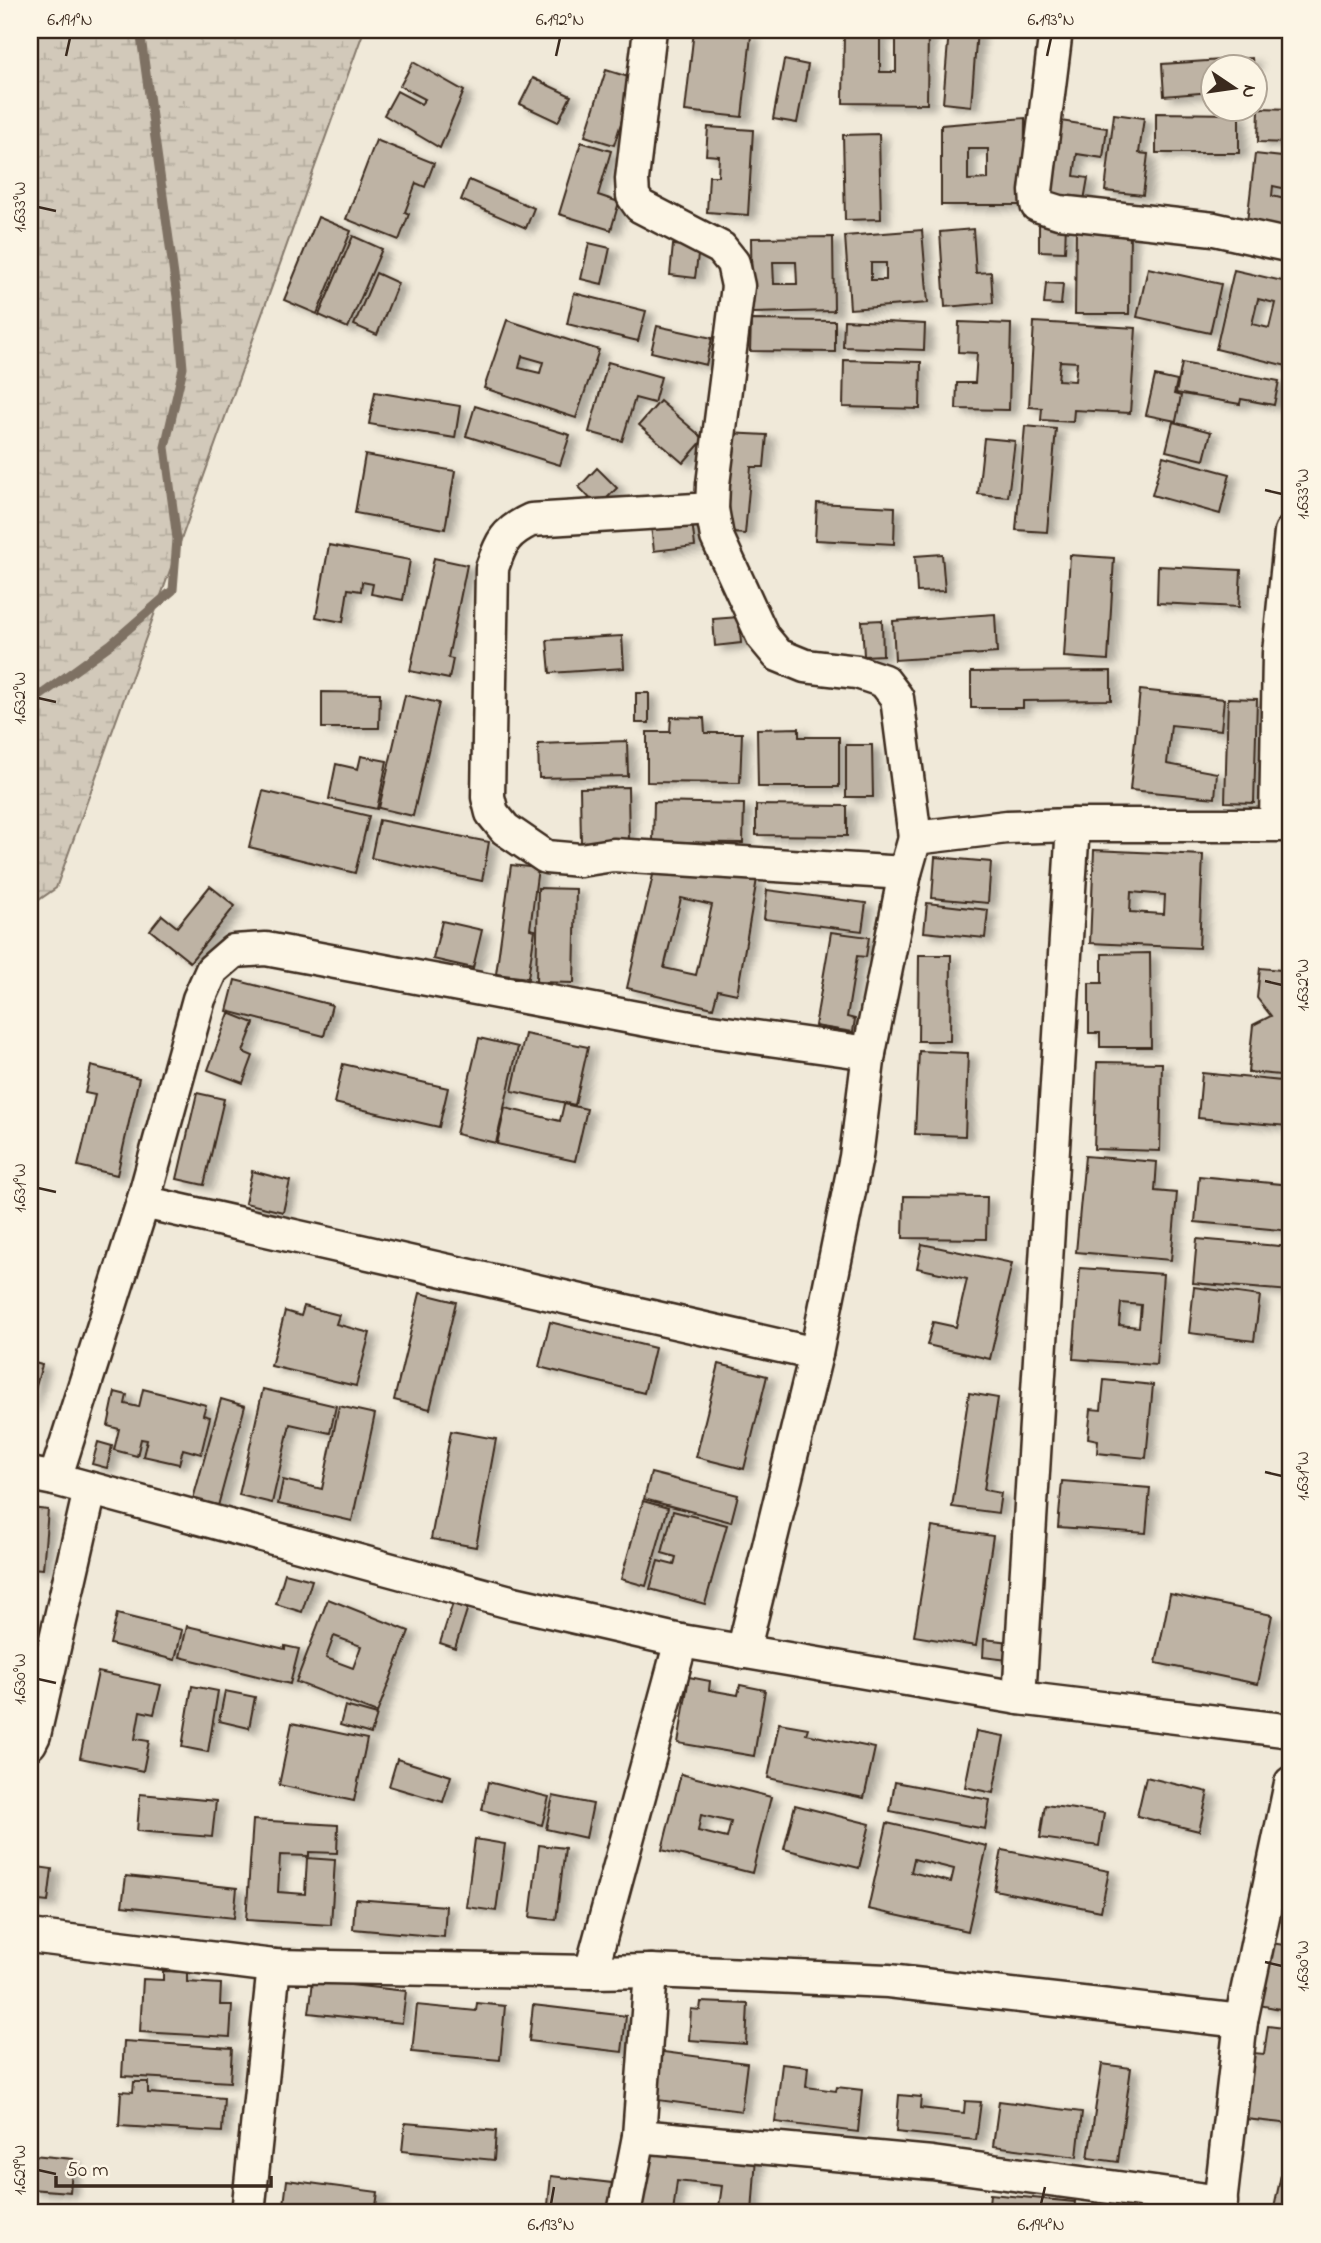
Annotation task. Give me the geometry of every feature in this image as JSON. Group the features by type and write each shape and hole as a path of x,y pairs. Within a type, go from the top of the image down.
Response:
{"street":[{"path":"650,30 632,178 633,196 640,206 721,248 733,263 738,285 712,509 717,537 763,637 778,655 805,666 857,672 884,681 897,698 915,838 905,873 869,1053 856,1157 816,1354 743,1652"},
{"path":"1056,30 1036,191 1037,205 1059,212 1214,229 1291,246"},
{"path":"712,509 531,520 513,528 499,546 492,568 488,797 492,813 505,829 546,857 580,860 613,855 905,873"},
{"path":"915,838 1007,827 1284,825 1279,653 1291,532"},
{"path":"1019,1699 1073,825"},
{"path":"869,1053 690,1028 266,948 234,951 212,970 199,999 144,1202 42,1477 514,1603 681,1641 1019,1699 1291,1731"},
{"path":"144,1202 816,1354"},
{"path":"30,1743 90,1490"},
{"path":"591,1972 681,1641"},
{"path":"639,2136 932,2163 1220,2208 1241,2021 1291,1783"},
{"path":"30,1936 274,1966 651,1971 888,1981 1241,2021"},
{"path":"248,2213 274,1966"},
{"path":"624,2213 639,2136 651,1971"}],"green space":[{"path":"30,30 364,30 56,888 30,906"}],"building":[{"path":"694,30 751,36 742,117 685,111"},
{"path":"844,30 928,30 927,104 843,103","holes":["896,33 896,72 880,72 880,34"]},
{"path":"949,30 977,30 971,106 943,103"},
{"path":"784,60 808,65 797,123 773,119"},
{"path":"413,62 464,91 440,148 384,115 397,91 421,104 425,99 400,86"},
{"path":"1198,62 1198,93 1164,96 1162,64"},
{"path":"606,70 635,79 614,145 585,136"},
{"path":"533,78 571,96 558,122 520,104"},
{"path":"1268,108 1291,109 1291,143 1258,142 1259,122 1268,122"},
{"path":"1156,113 1198,114 1198,122 1239,122 1239,153 1156,153"},
{"path":"1114,114 1144,118 1139,153 1148,154 1143,195 1105,191"},
{"path":"1025,118 1024,205 941,205 941,125","holes":["968,149 988,149 988,179 968,180"]},
{"path":"1054,120 1107,128 1103,158 1077,154 1074,176 1088,178 1083,206 1043,201"},
{"path":"708,127 753,130 748,215 707,212 709,176 718,176 719,156 706,155"},
{"path":"879,134 881,219 845,220 843,135"},
{"path":"376,140 434,163 425,187 416,183 405,212 409,214 399,240 346,219"},
{"path":"581,142 611,151 598,195 619,202 611,230 559,214"},
{"path":"1255,154 1291,158 1291,227 1247,222","holes":["1273,186 1287,189 1285,199 1272,196"]},
{"path":"469,180 534,208 526,228 461,200"},
{"path":"318,217 351,231 317,314 284,300"},
{"path":"1039,222 1066,222 1065,252 1039,251"},
{"path":"973,229 976,273 991,272 993,303 945,307 940,232"},
{"path":"1076,229 1130,229 1129,314 1075,314"},
{"path":"922,230 928,303 850,309 845,236","holes":["871,263 886,263 886,280 871,280"]},
{"path":"353,236 382,249 348,328 319,315"},
{"path":"833,237 834,311 752,313 751,238","holes":["773,262 796,262 797,284 774,284"]},
{"path":"589,243 610,248 602,284 581,279"},
{"path":"673,245 699,248 695,278 670,275"},
{"path":"1148,268 1221,284 1210,333 1137,317"},
{"path":"1234,270 1291,283 1291,367 1216,349","holes":["1258,299 1275,303 1269,328 1252,324"]},
{"path":"376,273 398,283 377,335 354,325"},
{"path":"1046,283 1063,284 1061,305 1044,304"},
{"path":"574,293 646,311 638,341 567,324"},
{"path":"507,320 599,350 576,418 484,388","holes":["522,356 543,362 540,373 519,368"]},
{"path":"751,320 835,321 835,352 750,351"},
{"path":"844,320 925,324 924,350 843,347"},
{"path":"959,322 1011,324 1009,410 956,409 957,383 975,383 977,353 958,352"},
{"path":"1034,322 1136,328 1130,413 1074,410 1073,422 1041,420 1042,408 1029,407","holes":["1060,361 1077,362 1075,381 1058,380"]},
{"path":"657,326 712,338 706,365 651,352"},
{"path":"844,360 921,362 920,409 843,407"},
{"path":"608,362 661,377 654,403 635,398 622,441 589,432"},
{"path":"1182,363 1279,381 1274,405 1241,399 1240,404 1176,393"},
{"path":"1155,376 1177,381 1174,394 1181,396 1176,421 1146,415"},
{"path":"375,392 460,406 455,438 369,424"},
{"path":"660,401 704,439 683,463 639,425"},
{"path":"475,406 570,435 560,465 466,436"},
{"path":"1173,422 1211,432 1204,460 1166,451"},
{"path":"1025,426 1056,429 1047,532 1016,530"},
{"path":"727,433 767,435 764,467 751,467 745,534 719,532"},
{"path":"984,438 1015,441 1008,497 978,494"},
{"path":"365,455 455,471 445,529 355,513"},
{"path":"1163,456 1230,474 1220,514 1152,495"},
{"path":"597,468 617,488 598,507 579,487"},
{"path":"817,503 895,507 894,544 815,540"},
{"path":"692,521 695,546 654,551 651,526"},
{"path":"329,545 410,560 403,600 371,594 373,584 362,582 361,591 348,589 343,622 316,617"},
{"path":"942,554 945,591 917,592 915,556"},
{"path":"1070,555 1114,558 1108,660 1064,657"},
{"path":"434,558 467,565 448,658 453,659 449,679 410,671"},
{"path":"1158,566 1241,570 1239,607 1157,603"},
{"path":"995,614 997,653 895,660 893,621"},
{"path":"739,617 741,643 715,646 713,619"},
{"path":"882,620 883,655 864,656 862,621"},
{"path":"622,636 624,668 550,673 547,640"},
{"path":"1111,671 1111,700 1023,701 1023,708 971,708 971,672"},
{"path":"1140,690 1224,699 1221,730 1171,725 1167,764 1217,773 1215,798 1130,790"},
{"path":"322,692 380,693 379,728 322,728"},
{"path":"636,693 649,693 649,723 636,723"},
{"path":"405,695 439,703 413,816 379,808"},
{"path":"1228,698 1257,699 1254,803 1225,802"},
{"path":"671,717 704,718 705,733 742,733 740,783 647,782 647,732 670,732"},
{"path":"799,728 799,737 839,737 839,787 758,787 757,729"},
{"path":"627,741 628,776 539,778 538,744"},
{"path":"846,745 872,745 873,797 846,797"},
{"path":"361,756 387,761 377,809 329,799 336,764 358,769"},
{"path":"628,787 629,842 581,843 580,788"},
{"path":"263,791 369,816 355,873 249,847"},
{"path":"654,802 744,804 743,843 653,842"},
{"path":"756,805 847,806 847,836 756,835"},
{"path":"379,820 489,842 482,881 371,858"},
{"path":"1094,850 1203,855 1199,948 1090,943","holes":["1131,892 1165,895 1164,914 1130,912"]},
{"path":"935,857 991,862 988,903 932,898"},
{"path":"656,862 757,879 737,994 718,990 713,1008 627,988","holes":["681,898 712,905 696,975 664,968"]},
{"path":"511,865 538,868 530,929 535,930 528,978 496,974"},
{"path":"210,886 235,906 190,962 150,930 162,915 177,927"},
{"path":"538,888 576,889 574,983 536,982"},
{"path":"767,890 866,903 862,931 764,919"},
{"path":"927,903 988,910 985,938 924,932"},
{"path":"442,921 482,930 473,968 433,959"},
{"path":"831,932 869,937 866,957 857,956 847,1017 855,1019 853,1032 815,1026"},
{"path":"1150,953 1151,1047 1100,1047 1100,1033 1089,1033 1089,983 1102,983 1102,954"},
{"path":"919,955 951,955 950,1041 918,1041"},
{"path":"1260,968 1291,971 1291,1076 1248,1072 1253,1025 1271,1016 1257,998"},
{"path":"235,980 332,1005 324,1036 227,1011"},
{"path":"229,1013 254,1023 243,1052 253,1056 243,1083 208,1070"},
{"path":"525,1034 588,1047 575,1105 512,1091"},
{"path":"479,1038 518,1047 496,1143 456,1134"},
{"path":"919,1051 968,1053 965,1136 915,1134"},
{"path":"1097,1062 1162,1063 1160,1151 1094,1149"},
{"path":"343,1064 448,1088 439,1127 334,1103"},
{"path":"91,1066 139,1078 117,1175 78,1166 95,1095 85,1093"},
{"path":"1202,1073 1291,1082 1288,1126 1198,1118"},
{"path":"197,1093 224,1099 204,1185 177,1179"},
{"path":"564,1104 587,1109 575,1161 497,1144 505,1108 560,1121"},
{"path":"1085,1156 1157,1162 1155,1191 1177,1193 1171,1260 1076,1252"},
{"path":"252,1171 290,1181 283,1212 245,1203"},
{"path":"1199,1176 1291,1185 1291,1231 1195,1222"},
{"path":"904,1196 987,1197 986,1239 903,1238"},
{"path":"1197,1239 1291,1247 1291,1291 1193,1283"},
{"path":"922,1244 1012,1263 990,1359 927,1345 933,1322 956,1327 967,1279 917,1268"},
{"path":"1080,1268 1163,1274 1156,1365 1073,1359","holes":["1121,1303 1141,1305 1139,1327 1119,1325"]},
{"path":"1194,1287 1260,1296 1254,1341 1189,1333"},
{"path":"420,1293 456,1302 430,1409 394,1400"},
{"path":"304,1306 339,1315 336,1324 370,1333 356,1386 271,1366 285,1311 301,1316"},
{"path":"550,1322 655,1348 644,1393 539,1367"},
{"path":"31,1362 42,1365 30,1407 30,1366"},
{"path":"719,1364 767,1376 744,1469 696,1457"},
{"path":"1104,1380 1153,1385 1146,1458 1097,1453 1098,1440 1088,1438 1091,1409 1101,1410"},
{"path":"143,1389 206,1405 203,1415 210,1417 201,1454 183,1449 179,1464 143,1456 147,1440 141,1439 137,1456 114,1450 119,1429 108,1426 115,1392 127,1395 125,1404 139,1407"},
{"path":"263,1389 336,1406 330,1433 290,1424 272,1503 239,1495"},
{"path":"969,1393 998,1398 984,1490 1001,1493 998,1513 952,1507"},
{"path":"221,1399 245,1406 218,1506 193,1499"},
{"path":"339,1406 375,1414 352,1521 278,1504 283,1480 322,1489"},
{"path":"451,1431 496,1439 476,1547 431,1539"},
{"path":"98,1442 112,1446 107,1468 92,1464"},
{"path":"651,1473 738,1495 731,1522 644,1499"},
{"path":"1062,1481 1150,1488 1146,1533 1058,1527"},
{"path":"643,1501 668,1508 646,1586 621,1579"},
{"path":"30,1508 48,1510 43,1569 30,1568"},
{"path":"673,1511 727,1525 705,1604 650,1589 658,1561 674,1565 676,1557 662,1553"},
{"path":"932,1527 993,1536 976,1646 914,1636"},
{"path":"285,1573 312,1580 302,1612 276,1604"},
{"path":"1170,1594 1272,1615 1258,1684 1156,1663"},
{"path":"328,1599 409,1631 377,1713 296,1682","holes":["334,1636 361,1646 353,1668 326,1658"]},
{"path":"453,1603 468,1607 455,1648 440,1643"},
{"path":"117,1614 182,1630 175,1660 110,1644"},
{"path":"187,1626 285,1649 285,1646 299,1649 290,1684 180,1657"},
{"path":"984,1639 1010,1642 1008,1660 983,1657"},
{"path":"98,1672 161,1685 154,1714 140,1711 135,1739 149,1741 143,1771 80,1758"},
{"path":"689,1677 710,1681 709,1690 738,1695 740,1685 765,1690 754,1756 678,1743"},
{"path":"192,1686 218,1691 208,1752 182,1747"},
{"path":"225,1691 255,1697 249,1728 219,1721"},
{"path":"345,1706 377,1715 371,1734 340,1725"},
{"path":"292,1723 367,1739 354,1801 279,1785"},
{"path":"779,1723 808,1728 806,1734 875,1748 864,1798 768,1778"},
{"path":"976,1731 1004,1736 993,1793 965,1787"},
{"path":"397,1759 451,1776 443,1802 389,1786"},
{"path":"681,1774 771,1797 752,1873 662,1850","holes":["701,1815 731,1822 727,1838 698,1831"]},
{"path":"1146,1777 1208,1792 1199,1831 1137,1816"},
{"path":"488,1782 549,1797 542,1825 482,1810"},
{"path":"895,1782 990,1800 985,1829 890,1811"},
{"path":"140,1794 216,1801 212,1837 137,1831"},
{"path":"553,1796 593,1804 586,1838 546,1829"},
{"path":"795,1805 870,1824 859,1868 784,1849"},
{"path":"1045,1805 1104,1813 1099,1846 1040,1838"},
{"path":"253,1820 338,1825 337,1853 280,1855 278,1892 305,1894 307,1858 335,1860 331,1925 246,1920"},
{"path":"887,1823 987,1846 968,1931 868,1909","holes":["914,1859 954,1869 951,1882 911,1872"]},
{"path":"475,1839 505,1844 496,1911 466,1907"},
{"path":"539,1845 565,1848 556,1920 530,1917"},
{"path":"1002,1850 1109,1871 1101,1911 994,1890"},
{"path":"30,1866 52,1869 48,1902 30,1900"},
{"path":"126,1876 237,1888 234,1918 122,1906"},
{"path":"355,1899 446,1906 444,1937 353,1929"},
{"path":"1271,1943 1291,1946 1291,2011 1259,2005"},
{"path":"163,1971 187,1972 187,1982 221,1984 220,2005 232,2005 230,2037 140,2032 143,1979 163,1980"},
{"path":"313,1981 406,1991 402,2023 309,2013"},
{"path":"701,2002 748,2004 746,2044 689,2040 691,2009 700,2010"},
{"path":"477,2003 505,2006 500,2060 412,2052 417,2005 476,2011"},
{"path":"533,2005 626,2016 622,2052 529,2041"},
{"path":"1268,2026 1291,2029 1291,2124 1246,2119 1254,2053 1264,2054"},
{"path":"124,2041 232,2048 230,2082 122,2076"},
{"path":"656,2051 747,2063 741,2111 650,2099"},
{"path":"782,2064 808,2067 806,2087 836,2091 837,2087 862,2090 858,2132 775,2122"},
{"path":"1102,2064 1131,2068 1118,2162 1088,2158"},
{"path":"134,2082 148,2082 148,2093 224,2098 222,2132 119,2126 121,2091 133,2092"},
{"path":"899,2095 921,2097 920,2108 964,2113 965,2101 981,2102 976,2140 896,2132"},
{"path":"999,2101 1082,2112 1077,2157 993,2146"},
{"path":"405,2123 496,2131 494,2160 402,2151"},
{"path":"645,2149 756,2157 752,2213 718,2213 722,2186 677,2181 673,2213 640,2213"},
{"path":"1286,2151 1291,2152 1291,2213 1273,2213"},
{"path":"33,2155 73,2159 70,2192 30,2189"},
{"path":"551,2176 612,2183 609,2213 574,2213 574,2208 548,2205"},
{"path":"287,2180 378,2192 375,2213 335,2213 300,2207 299,2213 283,2213"},
{"path":"990,2194 1075,2202 1074,2213 988,2213"},
{"path":"505,2208 536,2212 536,2213 504,2213"}],"waterway":[{"path":"30,703 111,644 173,590 177,539 165,447 183,368 177,297 140,30"}]}
